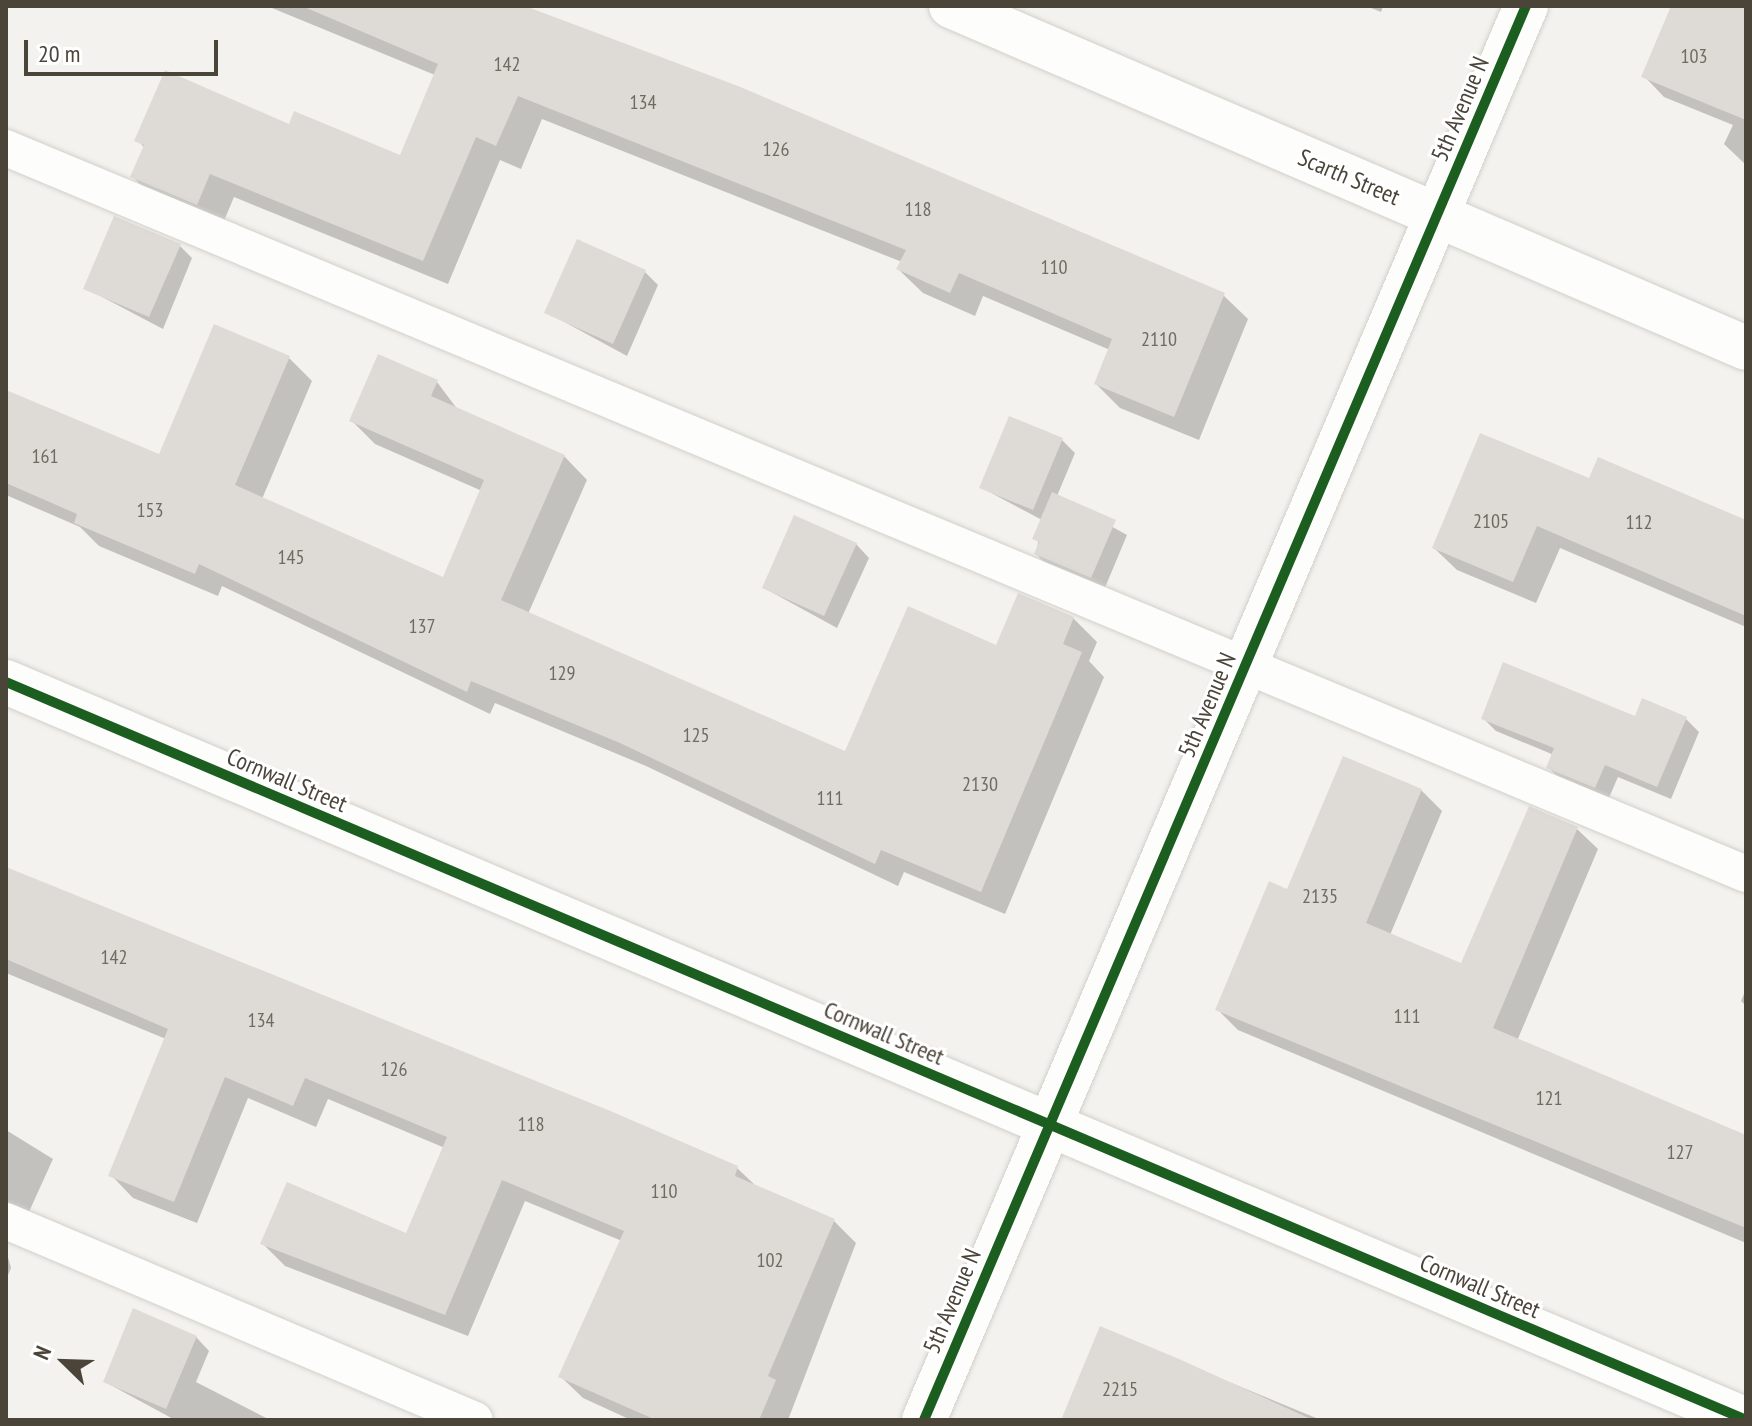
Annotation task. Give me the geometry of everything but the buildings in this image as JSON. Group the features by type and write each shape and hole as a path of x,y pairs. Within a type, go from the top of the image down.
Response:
{"street":[{"name":"Scarth Street","path":"951,6 1746,348"},
{"name":"5th Avenue N","path":"924,1420 1526,6"},
{"name":"Cornwall Street","path":"6,682 1746,1420"}],"lane":[{"path":"6,148 1746,874"},
{"path":"6,1221 475,1420"}],"cycle path":[{"path":"924,1420 1526,6"},
{"path":"6,682 1746,1420"}]}
